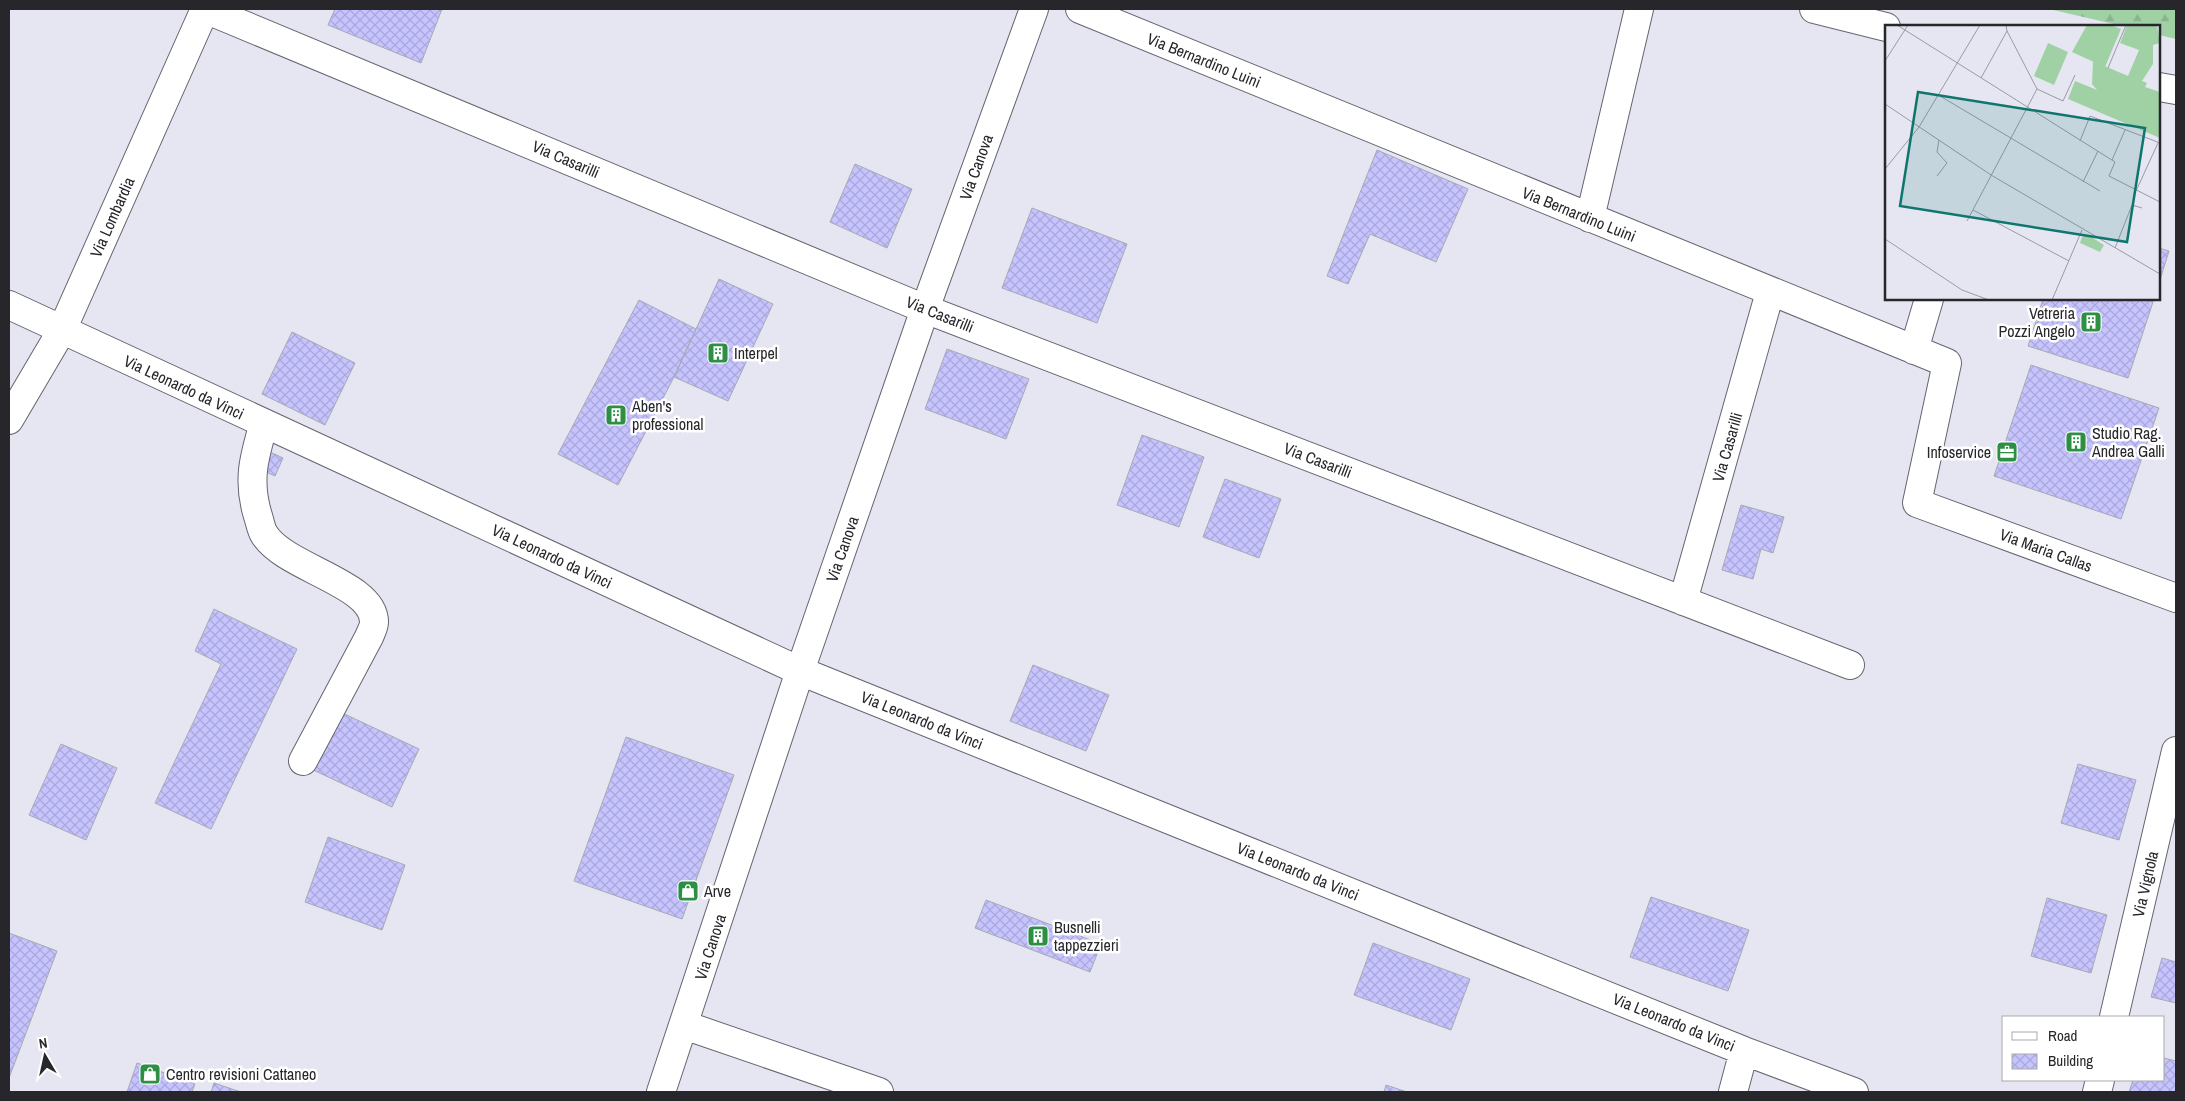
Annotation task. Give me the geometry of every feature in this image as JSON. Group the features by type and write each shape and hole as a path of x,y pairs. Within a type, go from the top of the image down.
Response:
{"street":[{"name":"Via Casarilli","path":"205,9 925,308 1850,665"},
{"name":"Via Lombardia","path":"9,420 62,330 205,9"},
{"name":"Via Canova","path":"661,1092 800,671 925,308 1034,9"},
{"name":"Via Bernardino Luini","path":"1080,9 1947,363 1917,503"},
{"path":"1590,218 1639,9"},
{"path":"1814,9 1885,27"},
{"path":"2160,86 2176,90"},
{"name":"Via Casarilli","path":"1683,601 1770,292"},
{"path":"1914,350 1929,300"},
{"name":"Via Leonardo da Vinci","path":"9,305 800,671 1744,1051 1854,1092"},
{"path":"264,423 253,459 251,480 254,505 264,535 289,558 356,593 371,610 374,623 369,636 303,761"},
{"name":"Via Maria Callas","path":"1917,503 2176,598"},
{"name":"Via Vignola","path":"2114,1016 2176,752"},
{"path":"684,1025 879,1092"},
{"path":"1733,1092 1744,1051"}],"green space":[{"path":"2049,9 2176,9 2176,39 2160,35 2160,25 2118,25"}],"building":[{"path":"335,9 442,9 421,63 328,25"},
{"path":"1377,150 1468,189 1436,262 1370,234 1348,284 1327,276"},
{"path":"855,164 912,189 887,248 830,222"},
{"path":"1032,208 1127,244 1097,323 1002,288"},
{"path":"2160,248 2169,251 2160,280"},
{"name":"Interpel","path":"719,279 773,304 728,401 674,377"},
{"name":"Aben's professional","path":"639,300 696,329 674,377 618,485 558,454"},
{"name":"Vetreria Pozzi Angelo","path":"2043,300 2154,300 2128,378 2028,346"},
{"path":"292,332 355,363 325,425 262,394"},
{"path":"947,349 1029,379 1006,439 925,409"},
{"name":"Studio Rag. Andrea Galli","path":"2031,365 2159,408 2121,519 1994,476"},
{"path":"1142,435 1204,457 1179,527 1117,505"},
{"path":"270,452 283,458 275,476 262,470"},
{"path":"1225,479 1281,499 1259,558 1203,537"},
{"path":"1741,505 1784,517 1773,553 1761,549 1753,579 1722,570"},
{"path":"214,609 297,649 211,829 155,803 221,664 195,651"},
{"path":"1033,665 1109,695 1086,751 1010,721"},
{"path":"336,710 419,749 392,807 309,768"},
{"path":"626,737 734,775 682,919 574,881"},
{"path":"61,744 117,768 86,840 29,815"},
{"path":"2078,764 2136,780 2119,840 2061,823"},
{"path":"328,837 405,865 382,930 305,902"},
{"path":"1651,897 1749,930 1728,991 1630,957"},
{"path":"2047,898 2107,915 2091,973 2031,956"},
{"name":"Busnelli tappezzieri","path":"986,900 1101,944 1090,972 975,928"},
{"path":"9,933 57,951 9,1078"},
{"path":"1373,943 1470,979 1451,1030 1354,995"},
{"path":"2162,958 2176,962 2176,1003 2151,997"},
{"path":"2165,1058 2176,1061 2176,1092 2129,1092 2133,1081 2165,1081"},
{"name":"Centro revisioni Cattaneo","path":"137,1063 195,1084 192,1092 127,1092"},
{"path":"214,1083 241,1092 211,1092"},
{"path":"1386,1085 1407,1092 1384,1092"}],"place":[{"name":"Vetreria Pozzi Angelo","path":"2091,322"},
{"name":"Interpel","path":"718,353"},
{"name":"Aben's professional","path":"616,415"},
{"name":"Studio Rag. Andrea Galli","path":"2076,442"},
{"name":"Infoservice","path":"2007,452"},
{"name":"Arve","path":"688,891"},
{"name":"Busnelli tappezzieri","path":"1038,936"},
{"name":"Centro revisioni Cattaneo","path":"150,1074"}]}
